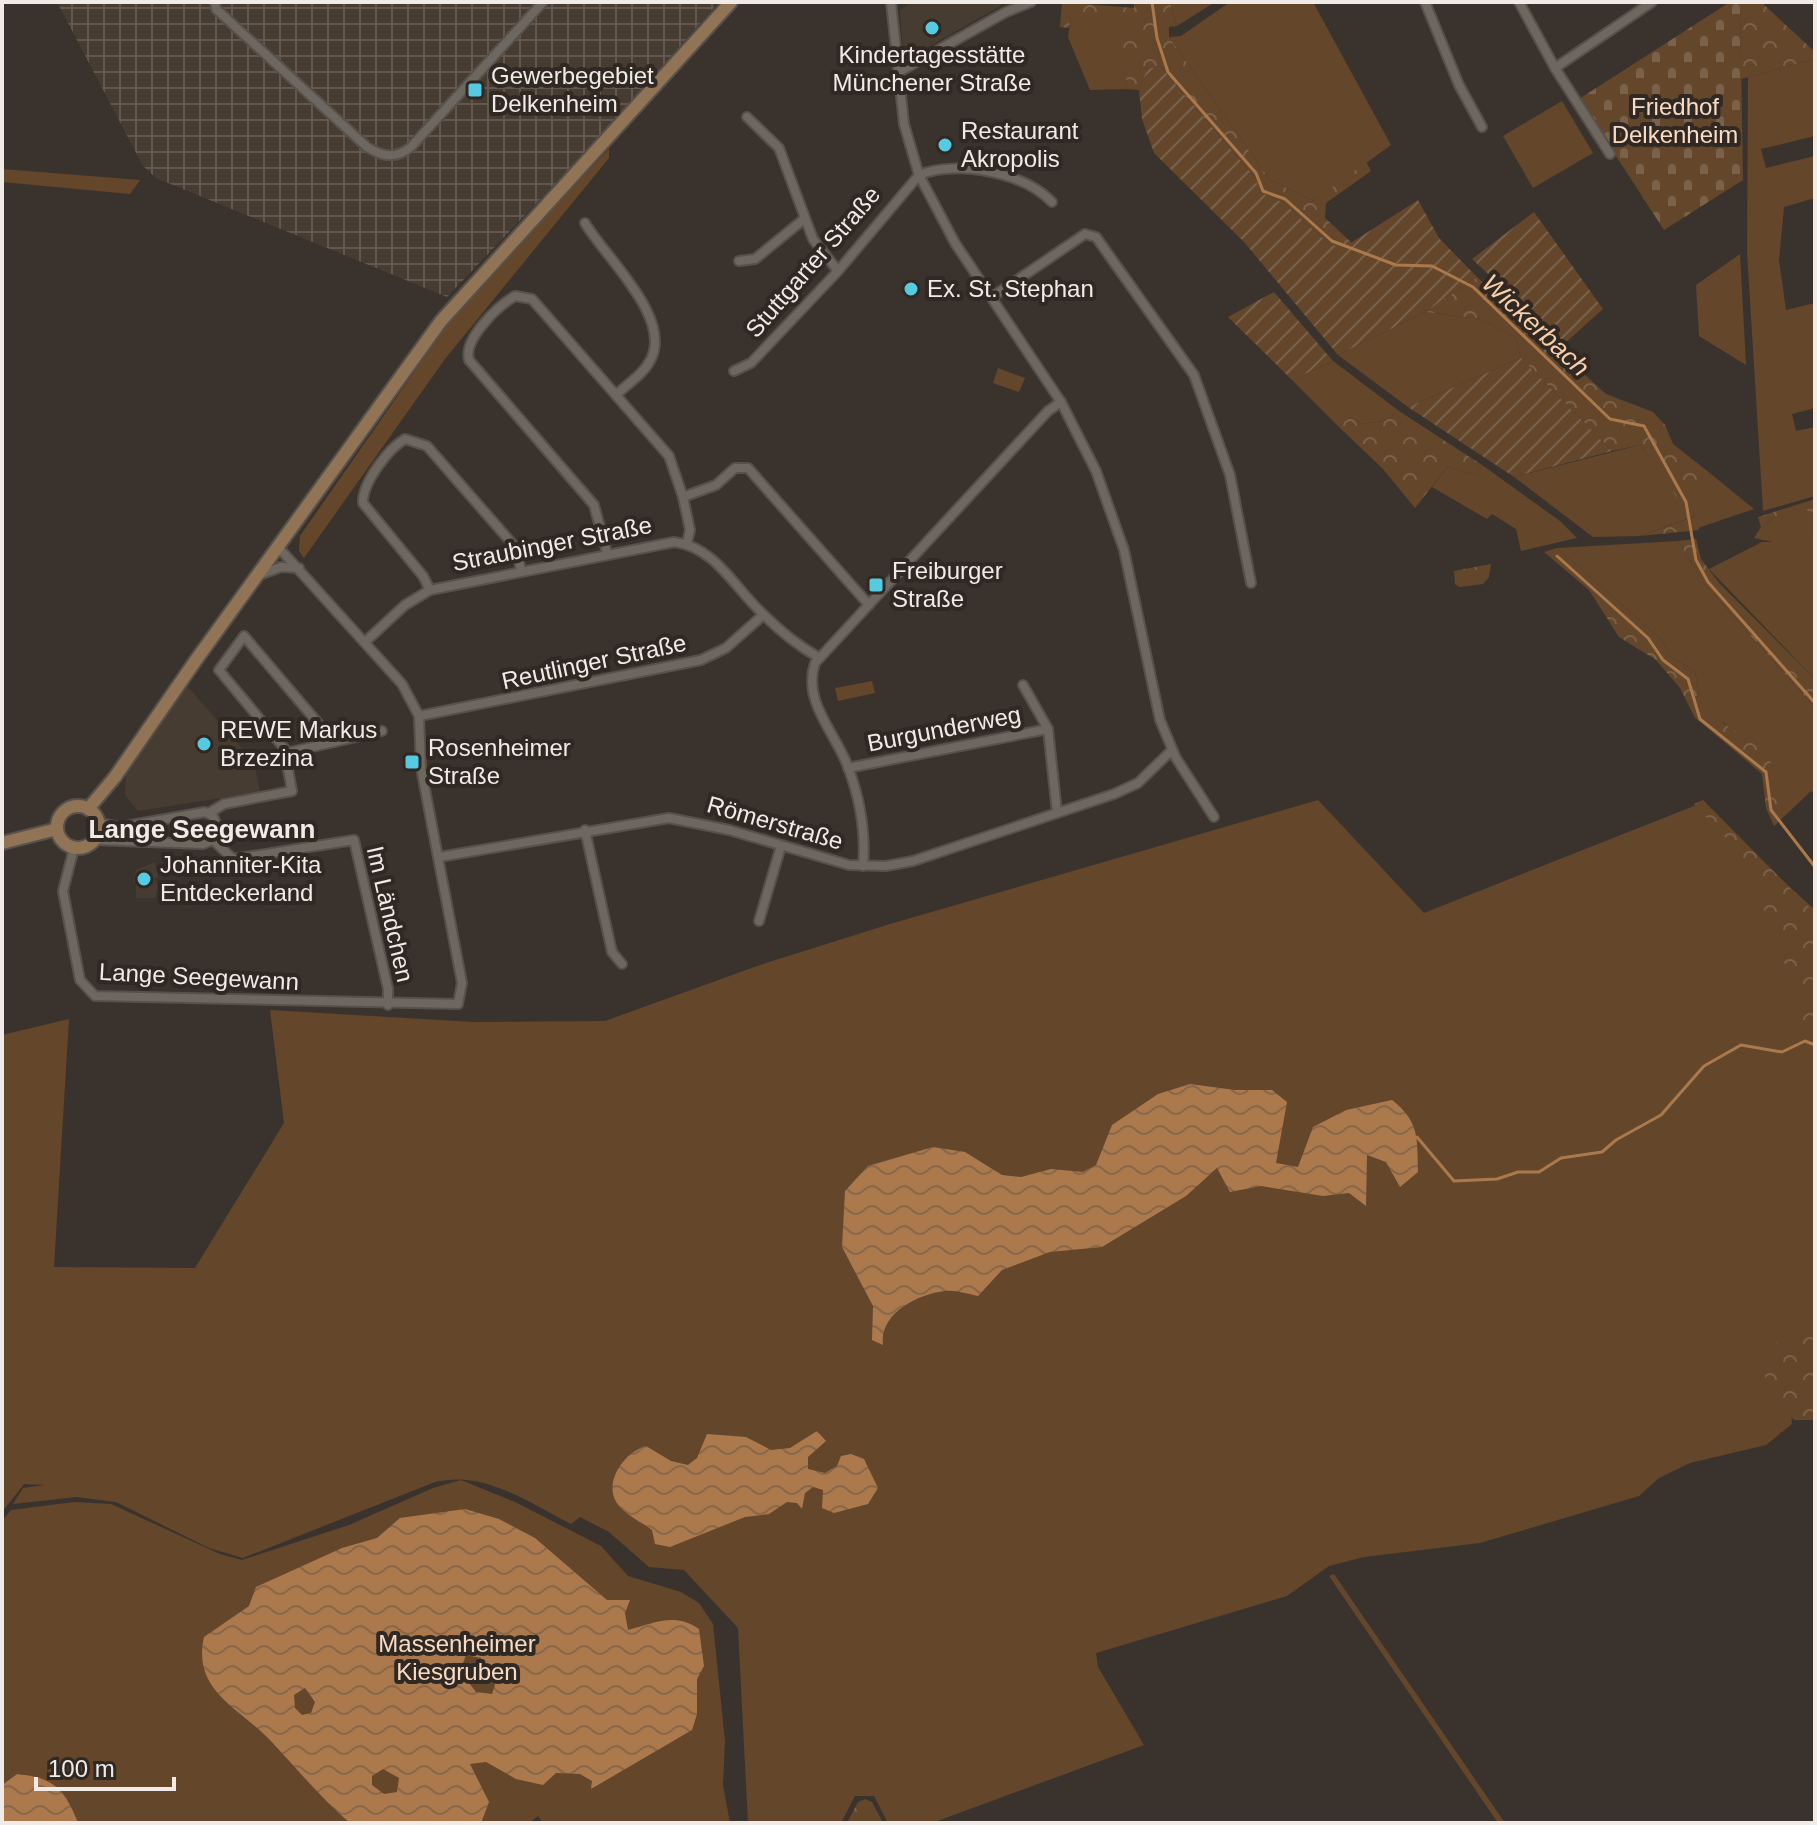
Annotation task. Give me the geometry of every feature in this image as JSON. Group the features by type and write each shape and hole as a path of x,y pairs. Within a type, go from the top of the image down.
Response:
{"main road":[{"path":"88,809 115,777 441,321 731,2"},
{"path":"69,807 88,809 99,823 94,840 85,847 74,848 62,841 57,829 59,816 69,807"},
{"path":"2,843 57,829"}],"street":[{"path":"215,2 216,9 367,147 384,156 403,153 411,147 543,2"},
{"path":"891,2 905,130 919,175 941,221 1061,402 1110,503 1124,550 1150,681 1172,750 1214,817"},
{"path":"897,73 1006,12 1031,2"},
{"path":"1425,2 1459,85 1482,127"},
{"path":"1519,2 1555,68 1610,154"},
{"path":"1555,68 1652,2"},
{"path":"747,117 779,148 804,219 821,251 838,271"},
{"path":"919,175 989,171 1028,184 1052,202"},
{"name":"Stuttgarter Straße","path":"734,371 751,363 838,271 919,175"},
{"path":"739,261 755,259 804,219"},
{"path":"585,223 635,289 654,332 655,351 649,363 616,395"},
{"path":"992,297 1085,234 1096,237 1194,375 1230,475 1251,583"},
{"path":"607,553 594,505 469,360 469,344 510,298 527,296 669,456 690,530 687,543"},
{"path":"863,866 864,840 859,802 848,768 818,709 812,679 818,657 1048,411 1061,402"},
{"path":"430,590 423,576 363,503 365,489 394,448 405,439 427,446 516,548 521,570"},
{"path":"683,497 716,485 735,468 748,468 869,605"},
{"name":"Straubinger Straße","path":"365,642 405,605 430,590 660,542 687,543 708,554 763,615 818,657"},
{"path":"279,548 409,692 419,716 421,768 439,857"},
{"path":"259,575 281,567 300,568"},
{"name":"Reutlinger Straße","path":"419,716 701,660 726,648 763,615"},
{"path":"99,823 120,827 209,813 224,804 292,791 286,753 220,673 220,667 246,635 334,742"},
{"path":"1023,685 1048,729 1057,812"},
{"name":"Burgunderweg","path":"848,768 1048,729"},
{"path":"286,753 382,731"},
{"name":"Römerstraße","path":"439,857 652,819 685,819 863,866 913,861 1138,783 1172,750"},
{"path":"94,840 203,844 213,840 218,824 209,813"},
{"path":"585,830 612,952 622,964"},
{"name":"Im Ländchen","path":"213,840 233,859 354,840 388,989 388,1005"},
{"path":"759,921 781,846"},
{"name":"Lange Seegewann","path":"74,848 63,891 80,980 91,994 388,1005 458,1004 462,983 439,857"}],"shaded area":[{"path":"57,2 719,2 593,144 447,297 156,178 143,166"},
{"name":"Kindertagesstätte Münchener Straße","path":"913,2 1001,2 1001,6 910,57 903,52 900,10"},
{"path":"187,686 254,762 260,792 138,811 125,795 126,775"},
{"name":"Johanniter-Kita Entdeckerland","path":"155,862 158,887 155,898 136,898 136,882 133,882 136,870"}],"green space":[{"path":"1062,2 1134,8 1134,2 1170,2 1177,26 1169,27 1169,37 1270,180 1314,201 1366,162 1371,171 1326,203 1325,218 1352,243 1343,249 1329,244 1284,203 1262,194 1252,174 1160,66 1147,69 1139,90 1127,89 1121,18 1071,17 1069,28 1060,27"},
{"path":"1170,2 1215,2 1177,26"},
{"path":"1230,2 1313,2 1391,145 1314,201 1270,180 1169,37 1181,36"},
{"name":"Friedhof Delkenheim","path":"1730,2 1740,2 1743,180 1664,230 1579,99"},
{"path":"1740,2 1761,2 1815,52 1815,59 1741,79"},
{"path":"1071,17 1122,17 1127,89 1090,90 1068,37"},
{"path":"1815,59 1815,136 1761,149 1766,168 1815,156 1815,198 1784,207 1779,260 1786,310 1815,303 1815,408 1792,414 1796,431 1815,427 1815,496 1763,511 1747,252 1748,77"},
{"path":"1160,66 1252,174 1263,194 1284,203 1329,244 1343,248 1418,200 1439,238 1477,277 1425,312 1338,355 1244,242 1154,153 1142,119 1139,90 1147,69"},
{"path":"1562,101 1593,153 1533,188 1503,136"},
{"path":"609,149 609,158 445,359 304,558 299,551 300,536 442,332 476,289"},
{"path":"2,169 140,180 130,194 2,182"},
{"path":"1534,212 1603,309 1564,344 1472,259"},
{"path":"1740,254 1746,365 1699,336 1696,285"},
{"path":"1477,277 1606,394 1653,412 1665,425 1673,444 1711,474 1678,499 1640,445 1612,451 1521,358 1515,337 1481,319 1425,312"},
{"path":"1274,292 1333,361 1292,380 1228,317"},
{"path":"1425,312 1481,319 1515,337 1521,358 1408,407 1338,355"},
{"path":"1521,358 1612,451 1514,477 1408,407"},
{"path":"1333,361 1399,411 1384,421 1361,424 1351,417 1338,426 1292,380"},
{"path":"998,368 1025,378 1019,392 993,383"},
{"path":"1399,411 1482,465 1475,475 1448,466 1415,508 1383,469 1338,426 1351,417 1361,424 1384,421"},
{"path":"1640,445 1678,498 1711,474 1754,509 1698,528 1695,516 1640,536 1593,537 1514,477"},
{"path":"1482,465 1560,521 1577,538 1521,551 1516,529 1492,514 1487,519 1432,487 1448,466 1475,475"},
{"path":"1815,499 1815,533 1804,527 1814,522 1807,510 1773,518 1765,526 1776,538 1773,542 1754,538 1761,527 1758,517"},
{"path":"1807,509 1814,522 1805,527 1815,533 1815,679 1709,569 1762,542 1773,542 1765,526 1773,518"},
{"path":"1696,516 1699,530 1640,536"},
{"path":"1696,539 1701,559 1720,584 1815,679 1815,708 1706,586 1678,541"},
{"path":"1678,541 1706,586 1815,708 1815,794 1811,791 1790,811 1776,798 1772,765 1723,722 1710,730 1695,718 1688,704 1699,695 1695,671 1669,656 1662,640 1557,548"},
{"path":"1557,548 1662,640 1669,656 1695,671 1699,695 1688,704 1680,688 1656,660 1619,637 1589,590 1544,552"},
{"path":"1491,564 1489,577 1483,584 1460,587 1455,584 1454,571"},
{"path":"872,681 875,693 838,701 835,688"},
{"path":"1722,722 1757,746 1772,765 1777,793 1790,811 1774,826 1766,808 1762,774 1710,730"},
{"path":"1318,800 1424,913 1699,804 1815,910 1815,1333 1789,1383 1792,1424 1766,1445 1690,1463 1659,1478 1639,1496 1480,1543 1364,1557 1329,1566 1287,1596 1096,1653 1098,1667 1144,1745 932,1823 888,1823 874,1796 855,1796 841,1823 748,1823 738,1628 684,1570 649,1567 609,1532 580,1517 571,1524 488,1484 453,1479 435,1482 243,1558 209,1548 116,1502 76,1497 13,1504 23,1488 45,1485 24,1484 2,1512 2,1035 69,1019 54,1267 195,1268 284,1123 270,1010 473,1022 605,1021 760,965 890,924"},
{"path":"1703,800 1815,913 1815,1037 1797,1020 1801,994 1797,973 1784,963 1745,859 1694,804"},
{"path":"1815,1329 1815,1420 1794,1420 1776,1388 1765,1378 1764,1366 1772,1345"},
{"name":"Massenheimer Kiesgruben","path":"461,1480 515,1502 601,1546 628,1576 681,1592 699,1603 713,1624 725,1741 723,1785 730,1823 543,1823 538,1816 529,1823 78,1823 68,1802 49,1782 17,1774 2,1785 2,1521 11,1510 74,1502 111,1504 220,1554 242,1560 349,1525 433,1488"},
{"path":"1334,1574 1505,1823 1498,1823 1329,1576"},
{"path":"865,1799 872,1802 883,1823 847,1823 858,1802"}],"water":[{"path":"1190,1084 1235,1090 1272,1090 1287,1102 1276,1163 1298,1167 1313,1127 1346,1110 1392,1100 1408,1116 1415,1132 1418,1172 1400,1187 1386,1162 1367,1155 1366,1206 1349,1193 1323,1196 1261,1186 1230,1192 1217,1168 1186,1196 1102,1247 1050,1252 1002,1270 978,1296 949,1291 923,1296 893,1315 883,1334 883,1345 872,1340 873,1306 842,1247 845,1191 868,1166 933,1147 965,1152 1002,1175 1021,1177 1051,1169 1083,1172 1096,1165 1112,1125 1158,1094"},
{"path":"817,1431 826,1441 808,1457 808,1469 825,1473 837,1466 841,1456 851,1454 864,1459 878,1488 868,1504 834,1513 822,1508 823,1490 813,1487 805,1493 802,1509 797,1503 787,1502 769,1514 745,1517 670,1547 655,1544 652,1530 623,1510 614,1498 617,1470 630,1455 646,1446 671,1461 688,1465 697,1458 707,1434 746,1437 771,1450 790,1448"},
{"path":"465,1509 499,1519 535,1538 607,1600 630,1600 625,1613 628,1630 673,1620 699,1629 704,1666 697,1679 697,1714 692,1730 591,1789 592,1781 580,1774 556,1773 543,1785 516,1779 486,1762 470,1764 489,1802 481,1823 350,1823 269,1739 220,1696 205,1671 202,1655 204,1637 249,1606 256,1587 342,1548 377,1538 400,1518","holes":["466,1655 481,1658 495,1685 492,1694 476,1692 460,1671","305,1688 315,1702 311,1713 302,1715 295,1708 294,1695","383,1769 399,1778 397,1792 384,1794 372,1785 372,1776"]},
{"path":"17,1774 40,1778 56,1787 68,1801 78,1823 2,1823 2,1785"}],"waterway":[{"name":"Wickerbach","path":"1152,2 1157,38 1168,72 1256,173 1263,191 1285,199 1332,241 1396,265 1432,266 1473,287 1610,419 1644,426 1686,502 1696,560 1708,582 1815,703"},
{"path":"1557,556 1648,638 1663,660 1688,679 1700,719 1766,772 1771,810 1815,867"},
{"path":"1417,1137 1454,1181 1497,1179 1518,1172 1539,1172 1561,1158 1602,1152 1616,1140 1661,1115 1704,1066 1741,1045 1782,1052 1805,1041 1815,1045"}],"place":[{"name":"Kindertagesstätte Münchener Straße","path":"932,28"},
{"name":"Gewerbegebiet Delkenheim","path":"475,90"},
{"name":"Restaurant Akropolis","path":"945,145"},
{"name":"Ex. St. Stephan","path":"911,289"},
{"name":"Freiburger Straße","path":"876,585"},
{"name":"REWE Markus Brzezina","path":"204,744"},
{"name":"Rosenheimer Straße","path":"412,762"},
{"name":"Johanniter-Kita Entdeckerland","path":"144,879"}],"district":[{"name":"Lange Seegewann","path":"202,829"}]}
